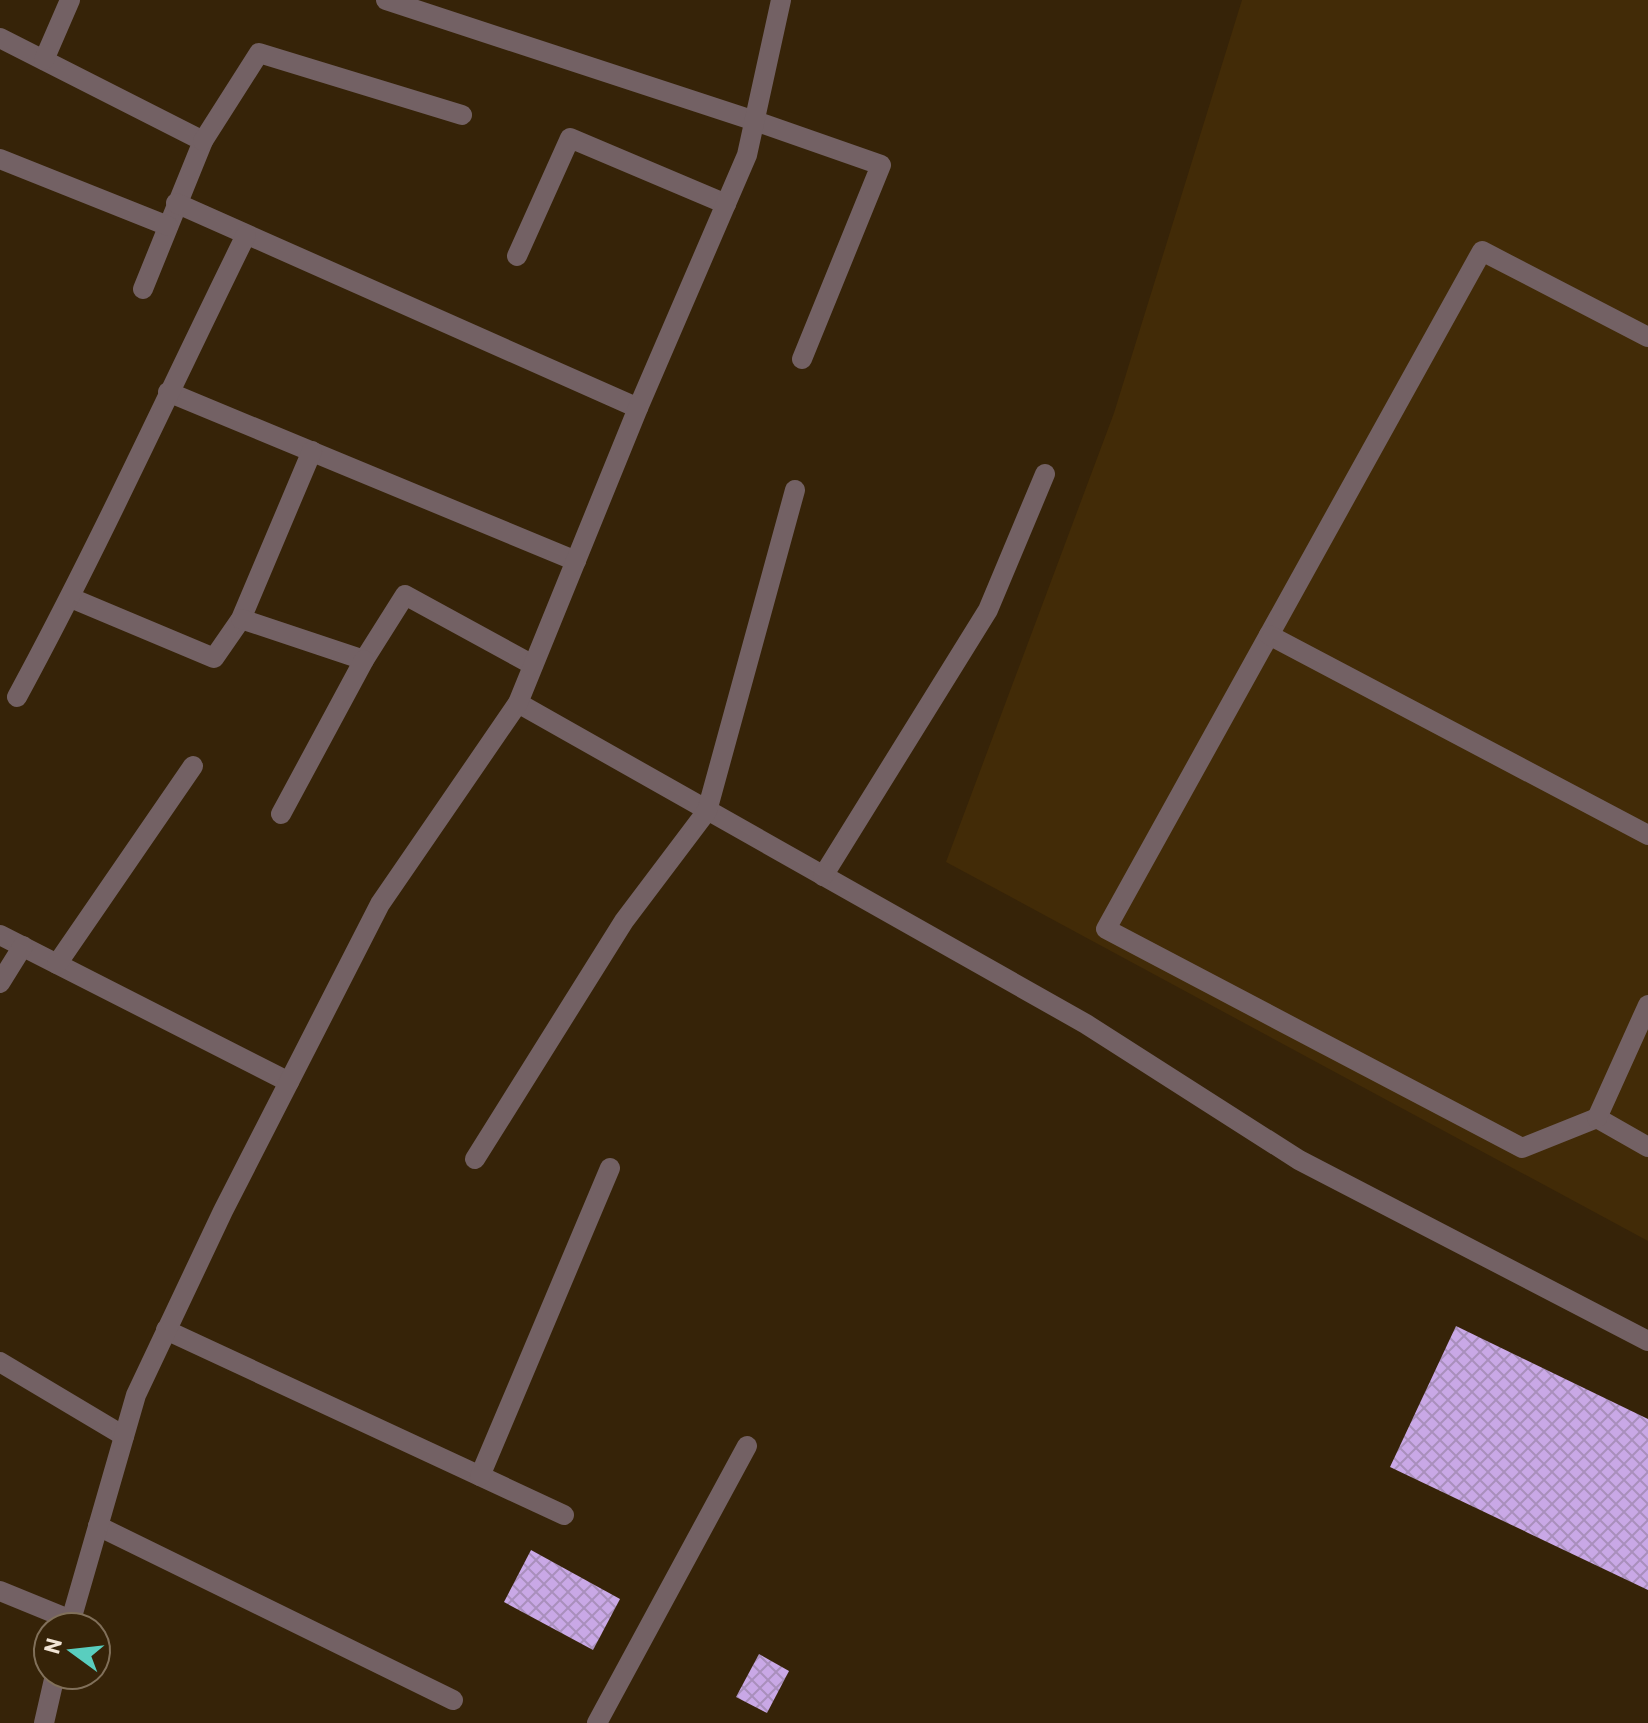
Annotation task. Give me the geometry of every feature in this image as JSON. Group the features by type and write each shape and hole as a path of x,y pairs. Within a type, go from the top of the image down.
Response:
{"street":[{"path":"44,60 70,0"},
{"path":"386,0 881,165 802,359"},
{"path":"74,1611 136,1395 223,1211 380,904 518,703 638,408 747,155 781,0"},
{"path":"0,38 203,141"},
{"path":"143,289 203,141 259,53 462,115"},
{"path":"517,256 570,138 726,204"},
{"path":"0,159 168,226"},
{"path":"176,203 638,408"},
{"path":"17,697 71,598 246,235"},
{"path":"1648,337 1482,251 1106,929 1522,1148 1597,1118 1648,1005"},
{"path":"168,392 576,561"},
{"path":"71,598 214,658 241,619 312,451"},
{"path":"823,876 988,610 1045,474"},
{"path":"475,1159 624,921 707,811 795,490"},
{"path":"281,814 364,660 405,595 533,665"},
{"path":"241,619 364,660"},
{"path":"1269,635 1648,835"},
{"path":"518,703 1086,1024 1299,1160 1648,1341"},
{"path":"57,964 193,766"},
{"path":"0,935 289,1082"},
{"path":"0,983 23,946"},
{"path":"1597,1118 1648,1147"},
{"path":"480,1476 610,1168"},
{"path":"166,1330 564,1515"},
{"path":"0,1362 124,1436"},
{"path":"597,1723 747,1446"},
{"path":"98,1526 453,1700"},
{"path":"0,1591 42,1611"},
{"path":"44,1723 51,1691"}],"shaded area":[{"path":"1242,0 1648,0 1648,1241 946,862 1114,413"}],"building":[{"path":"1456,1326 1648,1419 1648,1590 1390,1467"},
{"path":"531,1550 620,1599 593,1650 504,1602"},
{"path":"759,1654 789,1671 767,1713 736,1697"}]}
